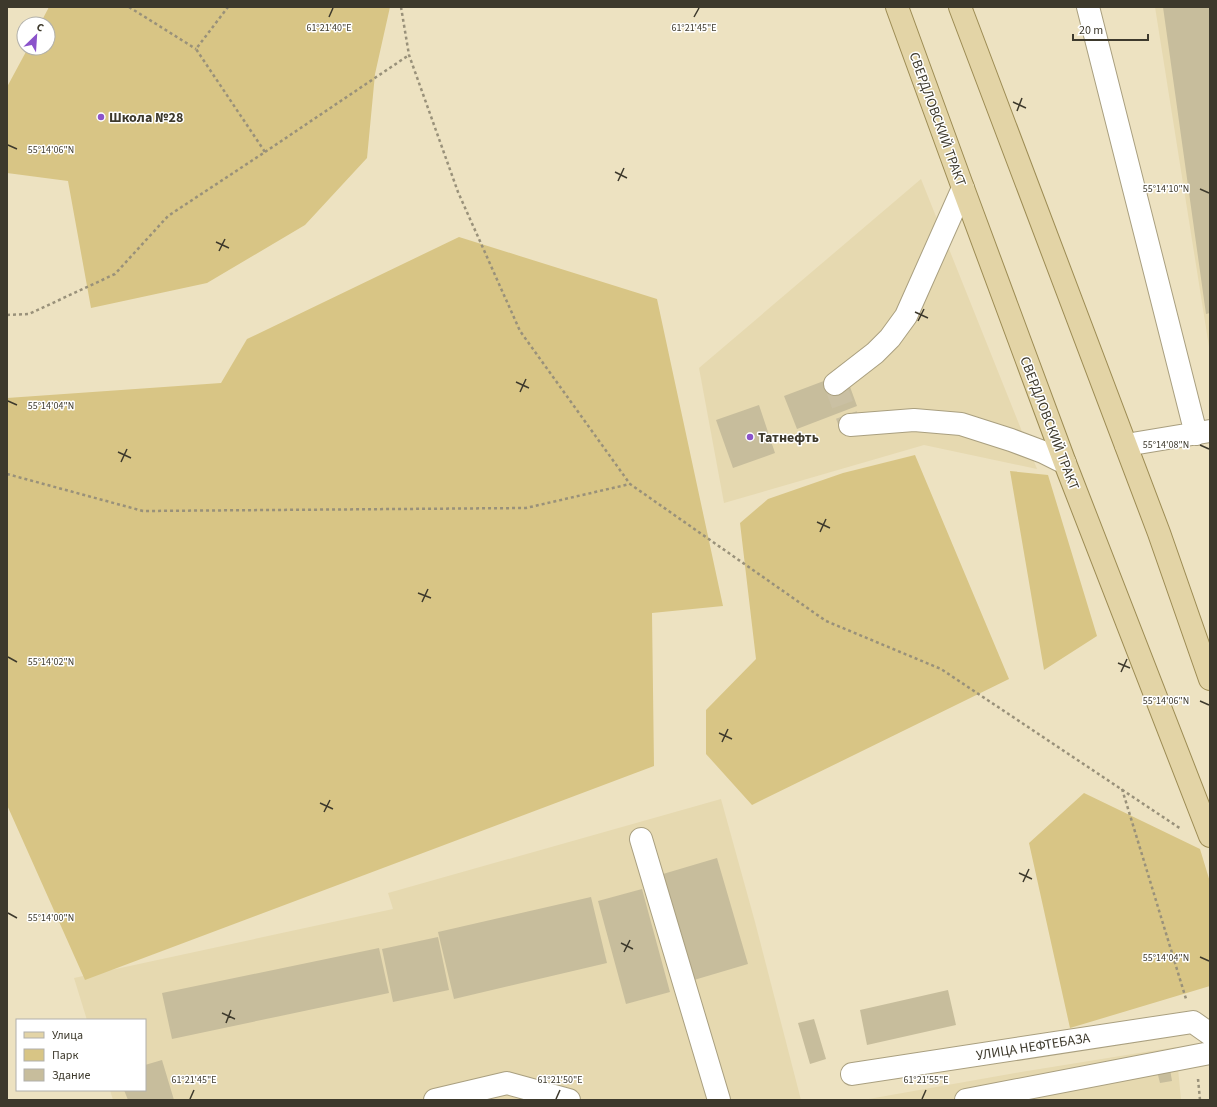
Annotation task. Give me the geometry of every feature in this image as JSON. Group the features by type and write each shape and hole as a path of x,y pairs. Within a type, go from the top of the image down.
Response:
{"main road":[{"name":"СВЕРДЛОВСКИЙ ТРАКТ","path":"897,7 1065,463 1210,836"},
{"path":"960,7 1159,533 1210,679"}],"street":[{"path":"1088,7 1203,433 1126,445"},
{"path":"835,384 875,353 890,338 906,316 963,188"},
{"path":"850,424 914,420 961,424 1024,444 1065,463"},
{"path":"641,839 719,1100"},
{"path":"1193,1022 1210,1034"},
{"name":"УЛИЦА НЕФТЕБАЗА","path":"852,1074 1193,1022"},
{"path":"966,1100 1203,1055"},
{"path":"435,1100 507,1083 568,1100"}],"path":[{"path":"129,7 196,49 265,152"},
{"path":"196,49 228,7"},
{"path":"401,7 409,55 458,192 520,331 630,484 826,622 941,669 1185,831"},
{"path":"7,315 29,314 115,274 168,216 409,55"},
{"path":"7,474 143,511 526,508 630,484"},
{"path":"1122,789 1193,1022"},
{"path":"1200,1100 1203,1055"}],"shaded area":[{"path":"1155,7 1210,7 1210,353"},
{"path":"921,179 1037,469 924,445 724,503 699,368"},
{"path":"721,799 755,922 801,1100 113,1100 110,1091 146,1091 146,1019 87,1019 74,978 393,909 388,893"},
{"path":"1176,1047 1181,1100 863,1100 1021,1072"}],"green space":[{"path":"49,7 390,7 375,74 367,158 305,225 207,283 91,308 68,181 7,173 7,87 24,56 56,56 56,16 44,16"},
{"path":"459,237 657,299 723,606 652,613 654,766 85,980 7,805 7,398 221,383 247,339"},
{"path":"915,455 1009,679 752,805 706,754 706,710 756,659 740,523 768,499 843,473"},
{"path":"1010,471 1048,475 1097,636 1044,670"},
{"path":"1084,793 1200,849 1210,882 1210,986 1070,1028 1029,843"}],"building":[{"path":"1163,7 1210,7 1210,313 1206,314"},
{"path":"845,373 857,406 797,429 784,396"},
{"path":"759,405 775,453 733,468 716,420"},
{"path":"717,858 748,964 694,980 663,874"},
{"path":"642,889 670,992 626,1004 598,901"},
{"path":"591,897 607,963 454,999 438,932"},
{"path":"438,937 449,990 393,1002 382,949"},
{"path":"379,948 389,993 172,1039 162,993"},
{"path":"948,990 956,1025 867,1045 860,1010"},
{"path":"814,1019 826,1059 810,1064 798,1023"},
{"path":"162,1060 174,1100 128,1100 124,1091 146,1091 146,1065"},
{"path":"1170,1069 1172,1081 1160,1083 1157,1071"}],"tunnel":[{"path":"835,384 850,425"}],"place":[{"name":"Школа №28","path":"101,117"},
{"name":"Татнефть","path":"750,437"}]}
